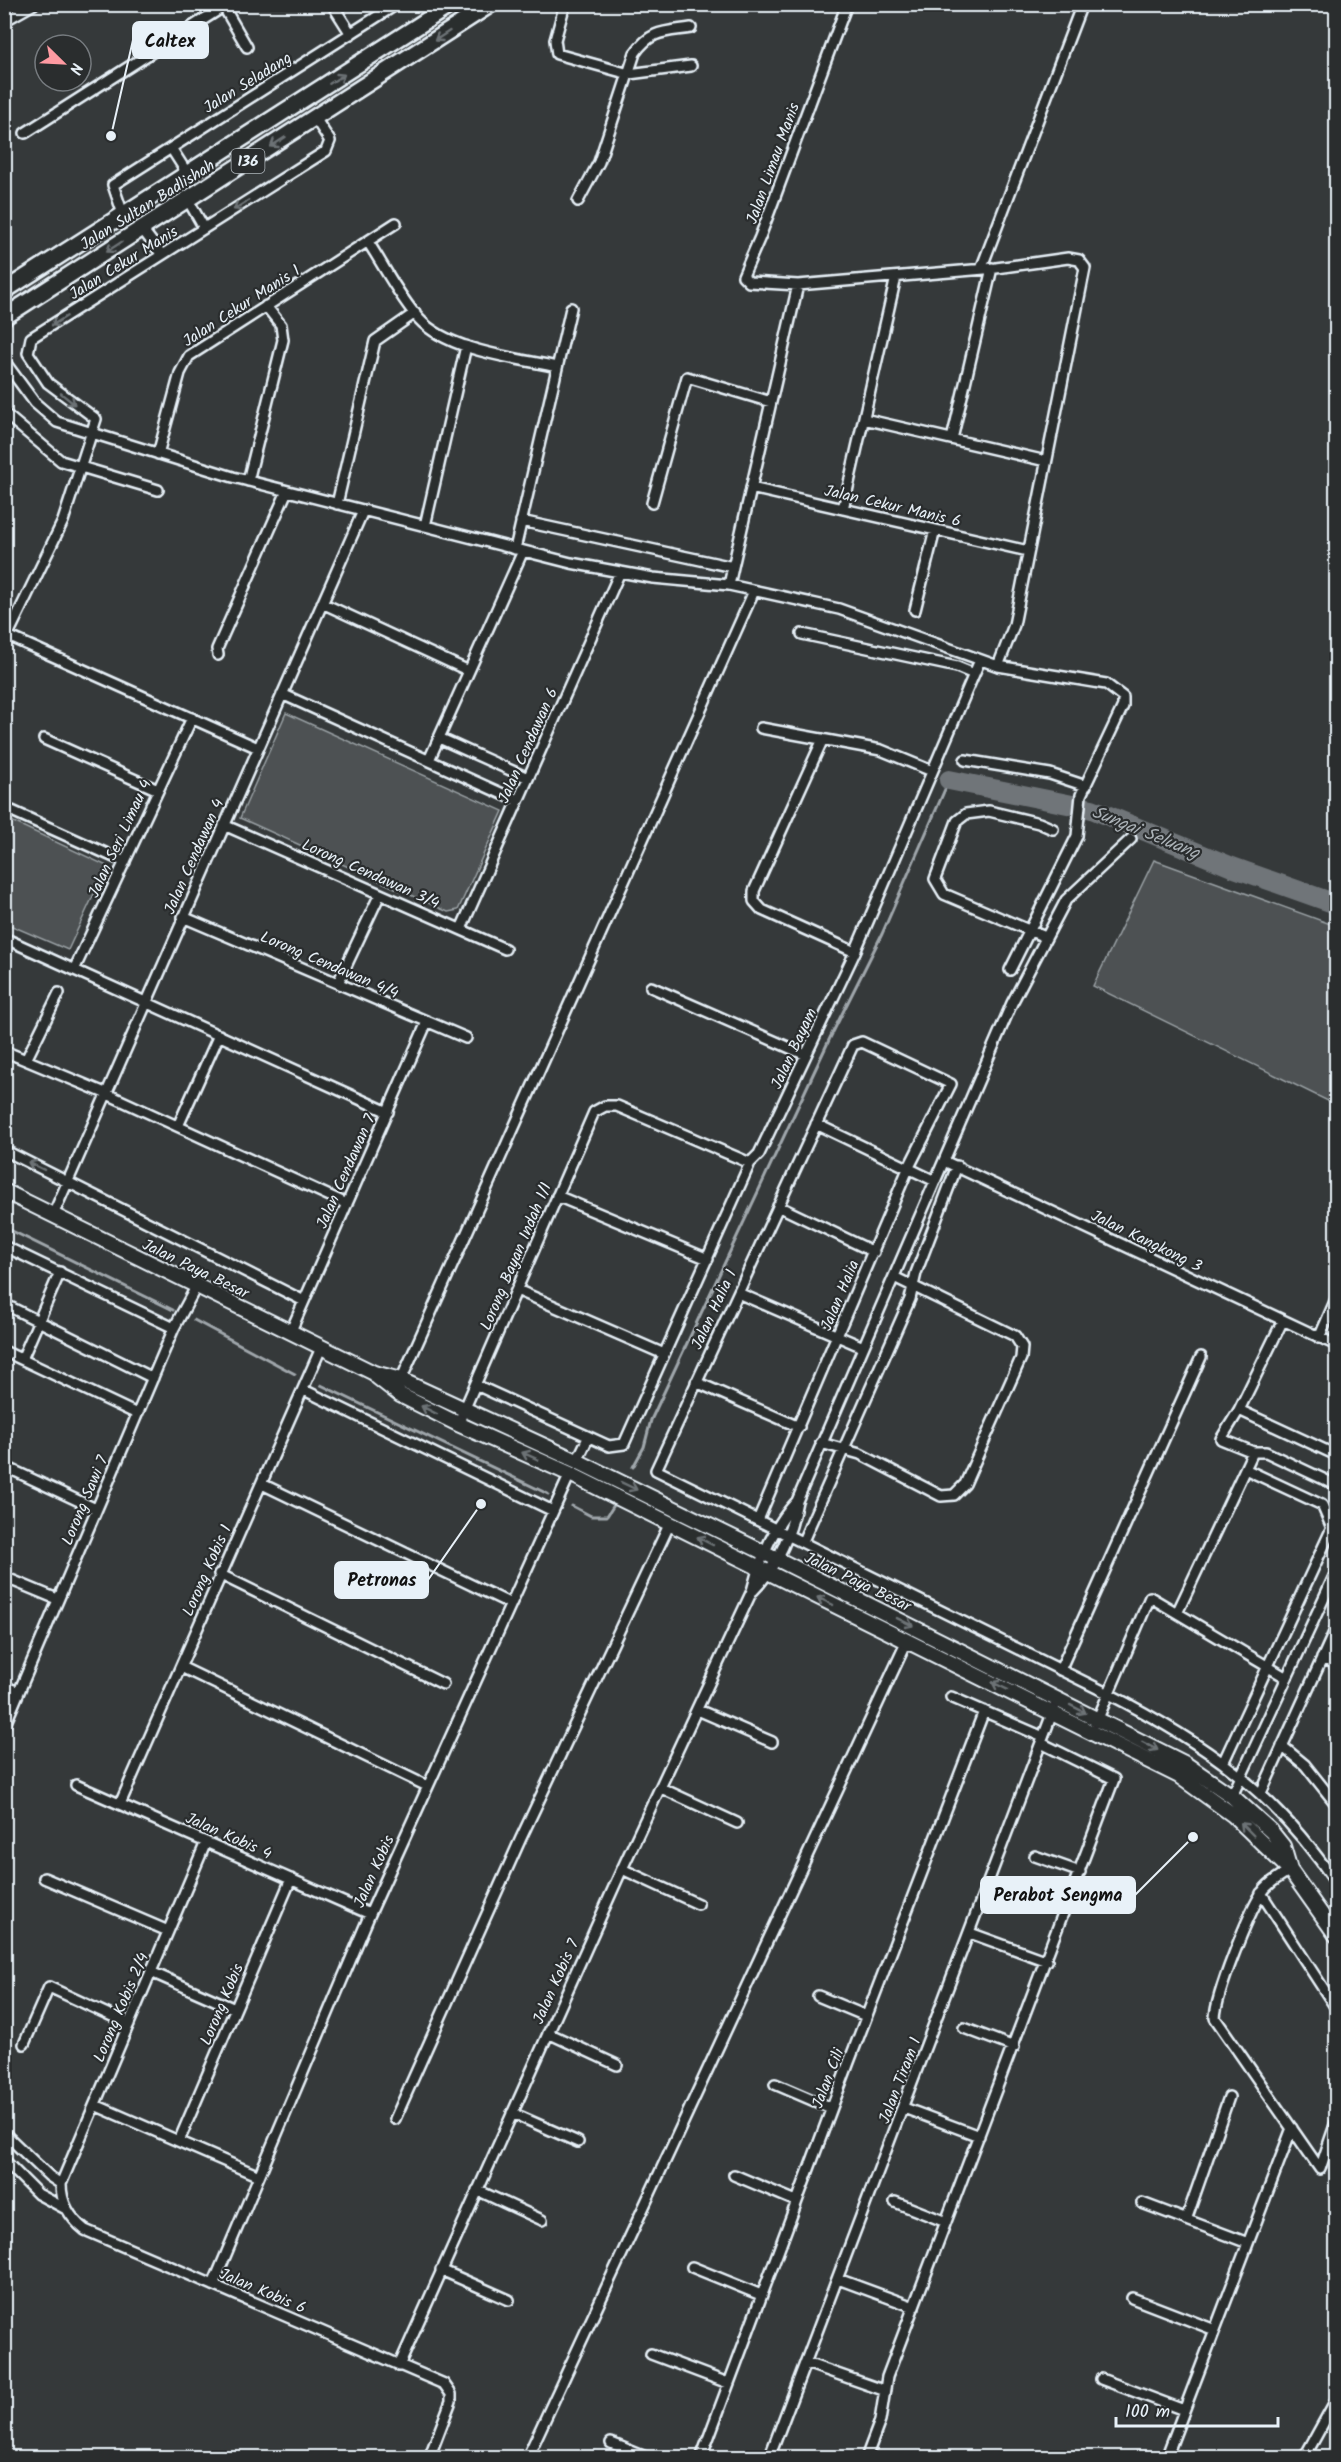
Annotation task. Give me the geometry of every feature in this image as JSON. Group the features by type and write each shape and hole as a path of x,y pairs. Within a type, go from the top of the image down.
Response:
{"main road":[{"name":"Jalan Sultan Badlishah","path":"4,291 452,4"},
{"name":"Jalan Sultan Badlishah","path":"4,317 491,4"}],"street":[{"path":"4,21 34,4"},
{"path":"332,4 351,34"},
{"name":"Jalan Seladang","path":"123,214 113,185 397,4"},
{"path":"565,4 555,40 557,54 629,74 692,66"},
{"name":"Jalan Limau Manis","path":"798,285 756,285 743,276 760,237 847,4"},
{"path":"981,269 1082,4"},
{"path":"25,133 223,6 247,47"},
{"path":"578,201 599,162 635,53 646,38 659,33 691,28"},
{"name":"Jalan Cekur Manis","path":"90,434 96,419 48,383 28,353 31,338 328,148 330,141 315,118"},
{"path":"171,148 187,173"},
{"path":"188,200 204,228"},
{"name":"Jalan Cekur Manis 1","path":"158,454 184,362 189,356 396,223"},
{"path":"142,229 162,255"},
{"path":"368,242 415,313 436,334 465,346 557,367"},
{"path":"729,585 798,285 992,268 1068,258 1079,260 1085,268 1014,625 998,666"},
{"path":"952,439 992,268"},
{"path":"843,509 896,277"},
{"path":"248,481 283,340 281,325 266,306"},
{"path":"429,760 519,550 521,521 571,308"},
{"path":"337,504 375,341 415,313"},
{"path":"425,526 465,346"},
{"path":"4,361 35,403 57,422 248,481 519,550 620,572 729,585 839,609 998,666 1106,684 1123,697 1119,718 1084,790 1077,836 1010,970"},
{"path":"652,503 687,377 771,402"},
{"path":"4,413 61,462 158,490"},
{"path":"864,419 1046,461"},
{"path":"90,434 63,521 6,639 258,748"},
{"name":"Jalan Cekur Manis 6","path":"751,488 1028,551"},
{"path":"218,655 217,649 287,491"},
{"name":"Jalan Cendawan 4","path":"53,1215 363,511"},
{"path":"521,521 733,567"},
{"path":"915,610 934,530"},
{"name":"Jalan Cendawan 6","path":"461,929 620,572"},
{"path":"401,1380 754,591"},
{"path":"322,603 469,670"},
{"path":"802,634 957,668 974,674"},
{"name":"Jalan Bayam","path":"588,1438 609,1446 624,1444 750,1163 759,1154 855,952 980,660"},
{"path":"282,694 518,801"},
{"name":"Jalan Seri Limau 4","path":"74,970 192,718"},
{"path":"761,728 882,750 932,771"},
{"path":"439,738 528,778"},
{"path":"44,739 158,790"},
{"path":"823,739 754,891 754,901 762,910 855,952"},
{"path":"965,759 1050,774 1084,790"},
{"path":"12,811 125,862"},
{"path":"1045,937 944,894 938,888 936,871 957,821 966,814 989,811 1039,823 1053,829"},
{"name":"Lorong Cendawan 3/4","path":"224,825 505,949"},
{"path":"764,1570 771,1556 788,1534 797,1501 821,1443 1012,1003 1045,937 1066,900 1131,839"},
{"path":"338,983 380,894"},
{"name":"Lorong Cendawan 4/4","path":"183,917 466,1038"},
{"path":"4,938 388,1112"},
{"path":"651,987 806,1055"},
{"path":"27,1060 58,993"},
{"name":"Jalan Cendawan 7","path":"290,1333 428,1022"},
{"path":"178,1126 219,1035"},
{"name":"Jalan Halia 1","path":"951,1084 858,1042 853,1045 656,1470 803,1541 1174,1730 1242,1776 1261,1793 1302,1836 1336,1883"},
{"path":"4,1051 105,1093 347,1204"},
{"name":"Jalan Halia","path":"758,1520 908,1169 951,1084"},
{"name":"Lorong Bayan Indah 1/1","path":"458,1424 594,1112 605,1106 617,1106 750,1163"},
{"path":"816,1124 935,1181"},
{"path":"4,1150 304,1301"},
{"name":"Jalan Kangkong 3","path":"944,1161 1282,1322 1336,1345"},
{"path":"803,1541 845,1451 914,1287 916,1273 957,1166"},
{"name":"Jalan Paya Besar","path":"4,1191 195,1287 374,1373 401,1380 577,1461 1058,1698 1095,1725 1203,1791 1233,1815 1290,1870 1336,1935"},
{"path":"557,1196 708,1259"},
{"path":"778,1206 874,1252"},
{"path":"4,1246 174,1328"},
{"path":"22,1359 60,1272"},
{"path":"821,1443 860,1454 941,1496 954,1495 965,1484 1021,1358 1022,1347 1015,1336 894,1277"},
{"name":"Lorong Sawi 7","path":"4,1727 174,1328 195,1287"},
{"path":"517,1290 664,1354"},
{"path":"738,1293 863,1347"},
{"path":"1319,1338 1336,1299"},
{"path":"4,1304 153,1378"},
{"path":"1282,1322 1239,1410 1221,1439 1253,1452 1266,1452 1336,1485"},
{"name":"Lorong Kobis 1","path":"120,1804 181,1667 219,1574 262,1484 321,1348"},
{"path":"4,1351 137,1414"},
{"path":"1060,1670 1201,1357"},
{"name":"Jalan Paya Besar","path":"374,1373 400,1395 458,1424 570,1474 1053,1712 1095,1725 1184,1763 1232,1796 1271,1831 1283,1846 1290,1870"},
{"path":"696,1382 798,1427"},
{"path":"476,1385 588,1438 577,1461"},
{"path":"304,1390 554,1511"},
{"path":"1239,1410 1336,1455"},
{"path":"1178,1611 1253,1452"},
{"path":"4,1466 96,1509"},
{"path":"1223,1763 1332,1528 1322,1505 1245,1469"},
{"name":"Jalan Kobis","path":"213,2285 370,1914 570,1474"},
{"path":"262,1484 511,1604"},
{"path":"771,1556 777,1529 797,1501"},
{"path":"395,2119 521,1838 670,1523"},
{"name":"Jalan Kobis 7","path":"399,2366 622,1869 750,1595 764,1570"},
{"path":"1232,1796 1336,1572"},
{"path":"219,1574 442,1684"},
{"path":"4,1576 57,1599"},
{"path":"1095,1725 1150,1597 1178,1611 1287,1678"},
{"path":"1261,1793 1336,1628"},
{"path":"527,2457 907,1641"},
{"path":"1322,1658 1336,1664"},
{"path":"181,1667 427,1786"},
{"path":"4,1686 18,1692"},
{"path":"866,2457 880,2421 883,2390 1114,1779 1042,1740 951,1697"},
{"name":"Jalan Tiram 1","path":"769,2457 904,2108 1058,1698"},
{"path":"698,1710 772,1742"},
{"name":"Jalan Cili","path":"701,2457 831,2108 984,1712"},
{"path":"1282,1746 1305,1765 1336,1804"},
{"name":"Jalan Kobis 4","path":"76,1785 370,1914"},
{"path":"661,1788 737,1823"},
{"name":"Lorong Kobis 2/4","path":"61,2184 206,1842"},
{"path":"1035,1856 1080,1872"},
{"path":"622,1869 698,1904"},
{"path":"1290,1870 1270,1883 1261,1893 1233,1959 1215,2018 1320,2169 1336,2122"},
{"path":"44,1878 168,1930"},
{"name":"Lorong Kobis","path":"179,2141 291,1879"},
{"path":"1261,1893 1336,2008"},
{"path":"970,1933 1047,1961"},
{"path":"151,1972 236,2009"},
{"path":"24,2044 49,1988 129,2024"},
{"path":"818,1996 866,2016"},
{"path":"964,2028 1014,2047"},
{"path":"548,2033 617,2065"},
{"path":"775,2084 831,2108"},
{"path":"1186,2220 1229,2097"},
{"path":"95,2105 259,2176"},
{"path":"904,2108 979,2136"},
{"path":"512,2113 578,2142"},
{"path":"1166,2457 1292,2128"},
{"path":"4,2133 49,2176 61,2184 66,2209"},
{"name":"Jalan Kobis 6","path":"4,2160 38,2194 66,2209 74,2222 85,2230 444,2384 451,2394 447,2413 429,2457"},
{"path":"734,2175 796,2201"},
{"path":"477,2190 542,2220"},
{"path":"895,2202 946,2222"},
{"path":"1142,2203 1248,2243"},
{"path":"692,2266 761,2295"},
{"path":"441,2270 509,2300"},
{"path":"838,2279 914,2307"},
{"path":"1132,2298 1215,2330"},
{"path":"651,2354 728,2384"},
{"path":"806,2363 883,2390"},
{"path":"1101,2379 1184,2410"},
{"path":"1304,2457 1336,2400"},
{"path":"611,2443 648,2457"},
{"path":"1051,2457 1056,2457"}],"shaded area":[{"path":"286,713 503,811 458,910 448,912 240,818"},
{"path":"5,818 107,866 68,950 5,923"},
{"path":"1154,860 1336,926 1336,1090 1330,1102 1093,986"}],"waterway":[{"path":"633,1467 644,1447 651,1420 830,1038 882,934 949,780"},
{"name":"Sungai Seluang","path":"949,780 1092,809 1232,867 1336,904"},
{"path":"4,1227 173,1310"},
{"path":"194,1320 295,1374"},
{"path":"321,1385 548,1494"},
{"path":"572,1506 591,1516 607,1516 614,1505"}],"place":[{"name":"Caltex","path":"111,136"},
{"name":"Petronas","path":"481,1504"},
{"name":"Perabot Sengma","path":"1193,1837"}]}
